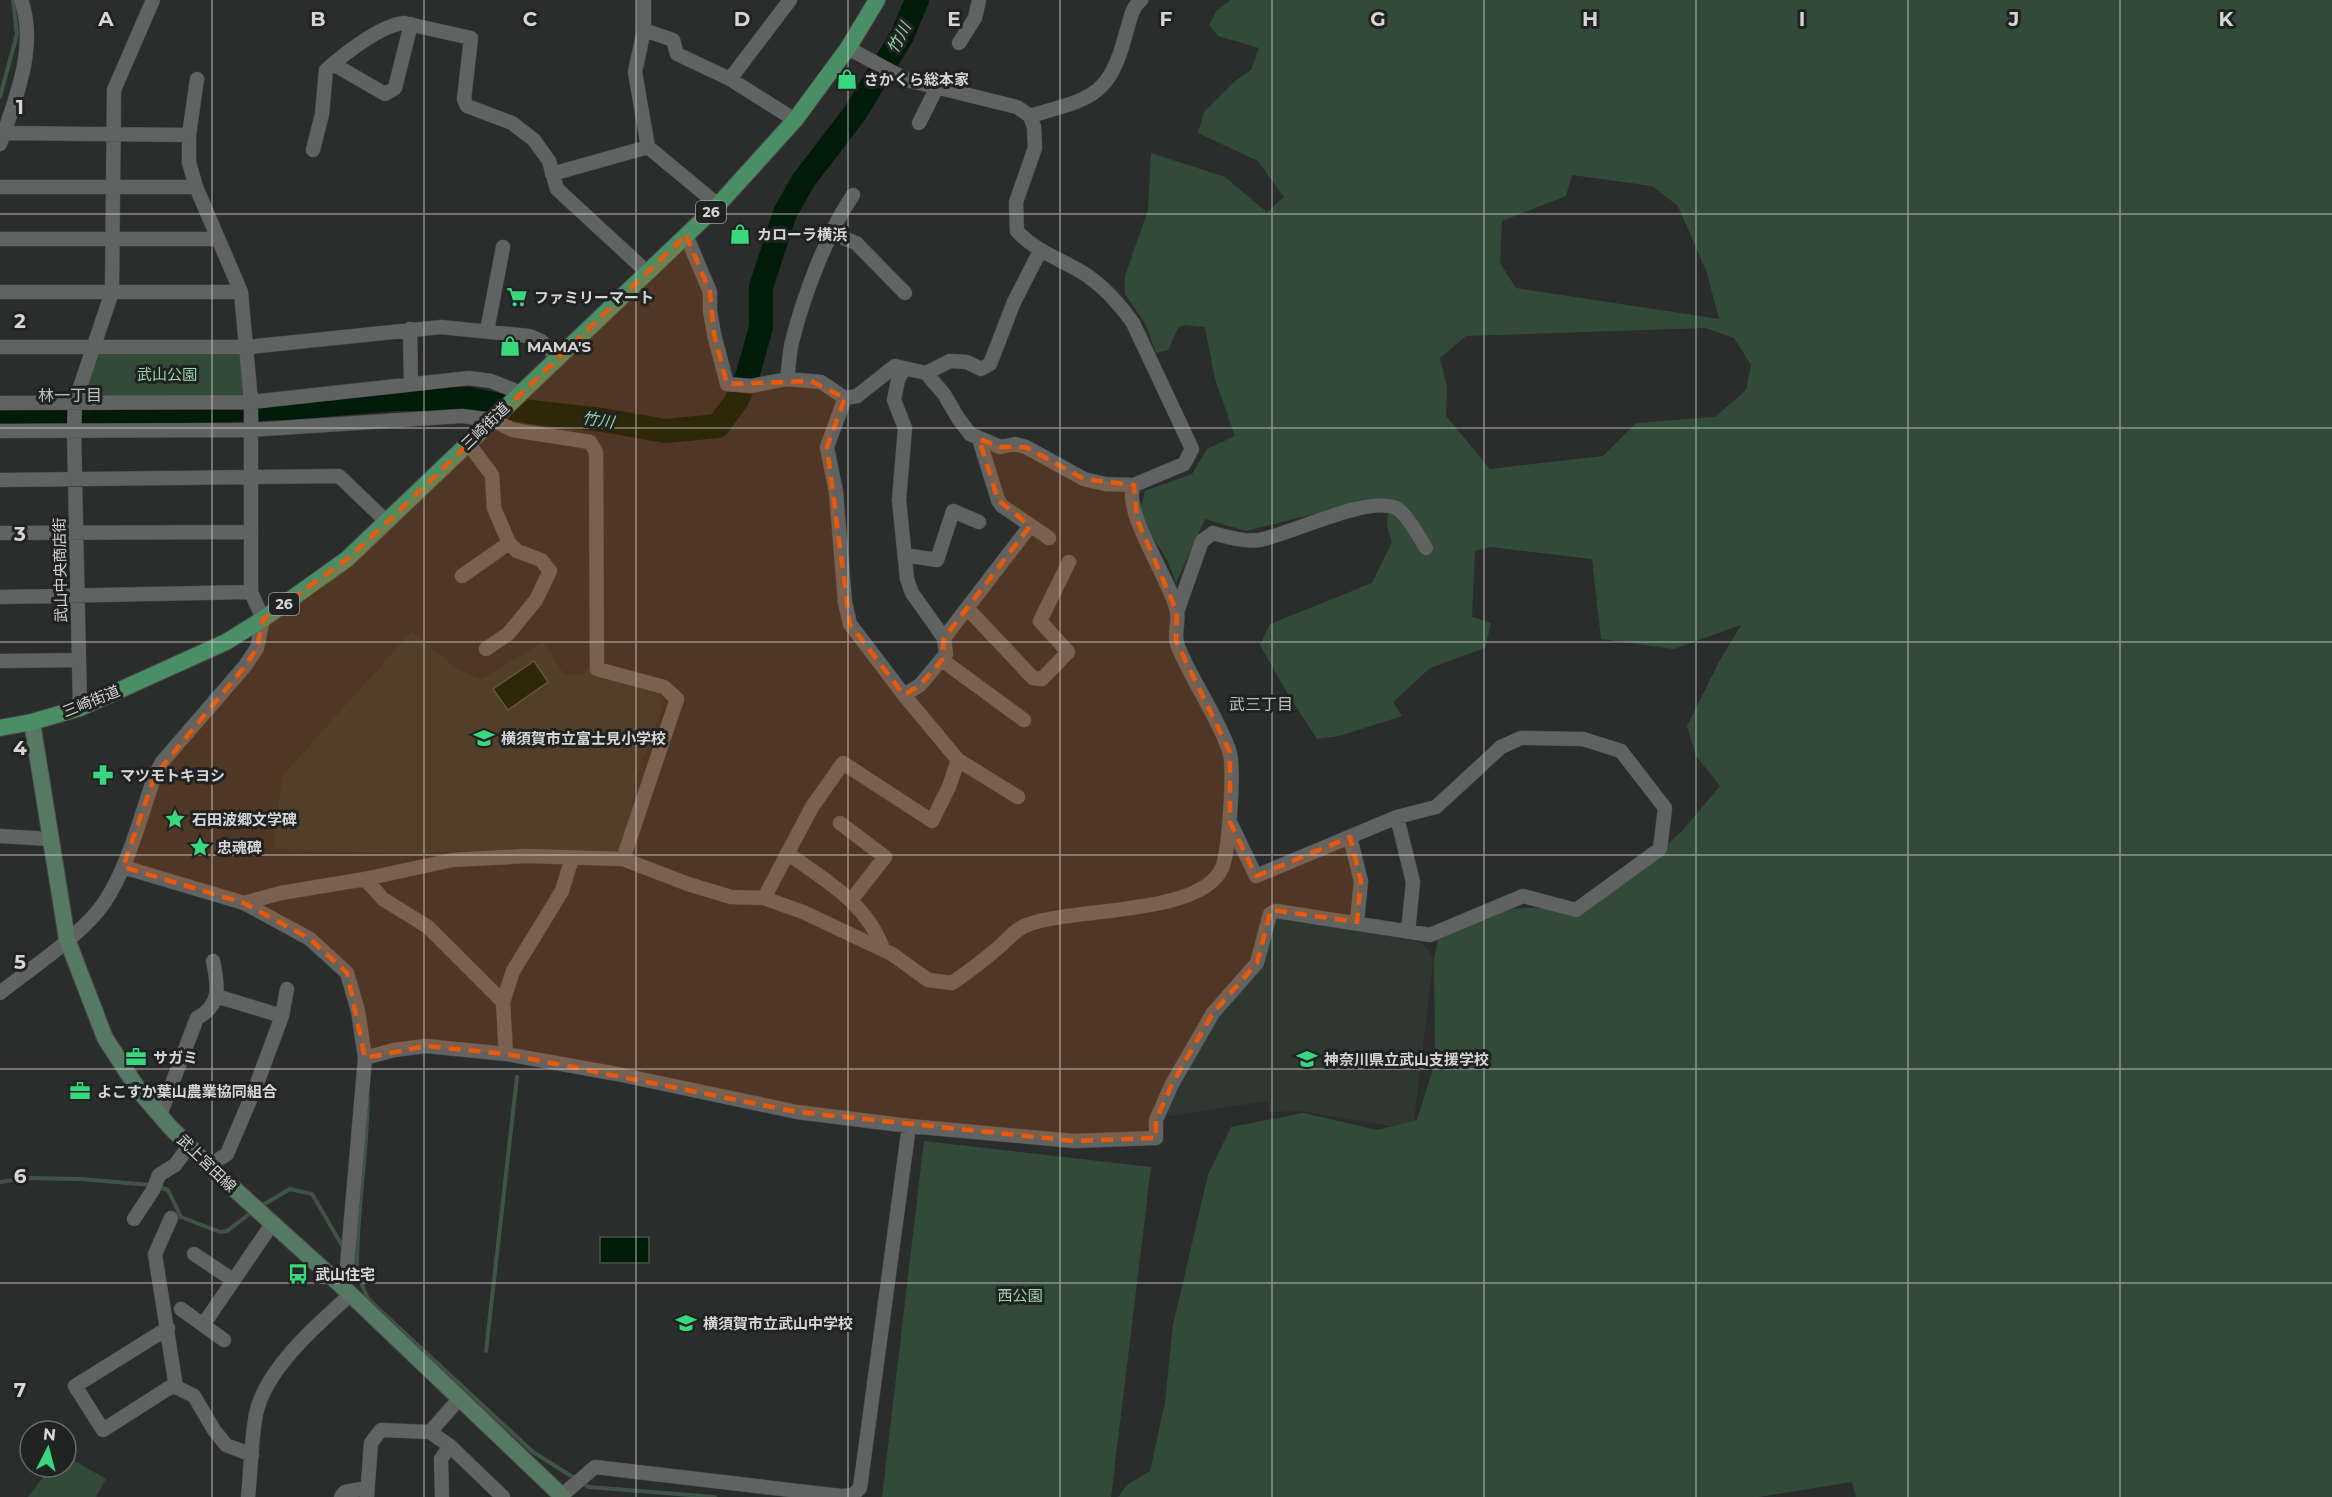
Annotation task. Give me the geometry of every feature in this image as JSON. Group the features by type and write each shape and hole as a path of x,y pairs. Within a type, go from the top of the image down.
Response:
{"main road":[{"name":"三崎街道","path":"0,728 32,722 80,708 226,642 263,619 346,559 718,205 795,120 848,48 878,0"},
{"name":"武上宮田線","path":"32,722 67,939 105,1038 140,1092 209,1166 348,1292 562,1496"}],"street":[{"path":"21,0 27,16 22,79 2,138 189,135"},
{"name":"武山中央商店街","path":"80,708 75,402 112,292 114,90 124,62 153,0"},
{"path":"730,79 790,0"},
{"path":"959,43 975,18 979,0"},
{"path":"1030,116 1090,97 1105,84 1120,54 1137,5 1121,0"},
{"path":"643,1 644,30 634,72 648,147 718,205"},
{"path":"312,150 322,114 326,70 333,64 393,24 411,24 471,39 464,99 467,106 512,123 534,140 549,161 557,189 648,273"},
{"path":"333,64 385,94 395,88 411,24"},
{"path":"644,30 673,40 676,54 730,79 795,120"},
{"path":"686,236 710,292 710,311 714,334 727,384 751,386 787,379 821,382 845,398 857,396 895,366 926,373 944,394 970,434 1000,447 1015,444 1026,447 1084,479 1105,484 1134,485 1184,464 1192,449 1133,322 1121,306 1088,276 1040,251 1028,243 1017,231 1016,202 1035,148 1034,127 1030,116 1017,107 907,80 848,48"},
{"path":"0,993 88,921 103,903 123,867 155,775 162,762 245,666 257,648 263,619 251,592 251,402 248,347 241,292 216,239 189,162 189,135 197,78"},
{"path":"919,123 937,87"},
{"path":"552,174 648,147"},
{"path":"0,187 196,187"},
{"path":"787,379 791,343 831,233 853,195"},
{"path":"831,233 856,243 905,293"},
{"path":"0,239 216,239"},
{"path":"487,331 502,247"},
{"path":"926,373 950,361 967,362 981,369 990,364 1014,302 1040,251"},
{"path":"0,292 241,292"},
{"path":"0,347 248,347 441,327 529,336 541,341 557,357"},
{"path":"410,329 411,384"},
{"path":"903,695 920,686 946,654 944,638 912,593 907,579 899,500 904,428 894,400 898,380 904,368"},
{"path":"0,403 251,402 470,378 491,381 518,396"},
{"path":"845,398 827,447 836,492 845,602 850,624 903,695 958,760 1018,797"},
{"path":"0,431 250,430 462,416 492,420 513,430 590,442 596,452 597,669 664,687 677,699 623,859"},
{"path":"979,439 998,500 1002,506 1049,538"},
{"path":"468,443 492,475 494,508 509,543 518,551 541,560 550,570 536,600 508,634 486,648"},
{"path":"0,480 75,481 339,476 387,522"},
{"path":"1134,485 1132,490 1137,519 1177,612"},
{"path":"244,903 282,893 365,879 452,860 526,856 623,859 688,884 731,897 764,898 803,912 883,949 928,980 952,983 1024,925 1053,917 1134,909 1193,894 1209,885 1222,868 1230,822 1230,752 1176,641 1177,612 1202,541 1213,533 1236,539 1257,540 1374,504 1397,508 1413,527 1426,548"},
{"path":"904,555 938,560 953,511 979,522"},
{"path":"944,638 1030,526"},
{"path":"0,533 251,532"},
{"path":"462,576 509,543"},
{"path":"968,609 1033,678 1042,679 1068,652 1040,621 1069,562"},
{"path":"0,597 251,592"},
{"path":"0,661 78,660"},
{"path":"942,660 1024,720"},
{"path":"365,1058 394,1050 426,1046 506,1054 617,1074 797,1112 909,1126 1074,1141 1156,1138 1156,1120 1213,1013 1257,963 1270,914 1276,911 1430,935 1523,896 1576,910 1660,849 1665,808 1621,751 1583,739 1521,738 1501,747 1436,807 1397,817 1256,876 1230,822"},
{"path":"764,898 812,807 843,763 932,821 950,787 958,760"},
{"path":"1397,817 1413,882 1408,932"},
{"path":"840,823 885,857 852,899"},
{"path":"0,836 50,839"},
{"path":"1350,837 1361,881 1357,922"},
{"path":"787,854 852,899 868,920 883,949"},
{"path":"506,1054 503,1002 513,971 562,891 572,858"},
{"path":"123,867 244,903 310,939 347,973 358,1011 365,1058 348,1292 286,1359 267,1387 256,1412 248,1497"},
{"path":"365,879 384,899 428,927 503,1002"},
{"path":"160,1115 197,1018 210,1012 216,996 213,961"},
{"path":"209,1166 228,1154 282,1016 287,989"},
{"path":"216,996 282,1016"},
{"path":"562,1496 595,1467 841,1496 853,1495 860,1488 909,1126"},
{"path":"134,1219 153,1190 159,1174 175,1165 189,1146"},
{"path":"203,1325 233,1280 261,1214"},
{"path":"171,1218 154,1254 176,1387 194,1396 214,1430 226,1445 252,1455"},
{"path":"194,1254 233,1280"},
{"path":"181,1309 224,1340"},
{"path":"168,1328 75,1386 103,1430 175,1384"},
{"path":"430,1432 459,1399"},
{"path":"341,1497 345,1492 367,1492 371,1443 381,1430 430,1432 450,1446 503,1497"},
{"path":"442,1497 441,1459 450,1446"}],"highlighted area":[{"path":"686,235 710,292 714,334 727,384 811,381 845,398 827,447 850,624 904,695 920,685 942,660 944,638 1030,526 998,500 979,439 1000,447 1026,447 1084,479 1134,485 1137,519 1177,612 1176,641 1230,752 1230,822 1256,876 1350,837 1361,881 1357,922 1271,910 1257,963 1213,1013 1172,1084 1156,1120 1156,1138 1074,1141 797,1112 506,1054 426,1046 365,1058 347,973 310,939 244,903 123,867 155,775 245,666 257,648 263,619 347,559"}],"shaded area":[{"name":"横須賀市立富士見小学校","path":"412,631 455,668 481,679 543,642 564,674 584,674 586,666 660,693 664,702 638,774 623,847 615,851 545,851 481,856 459,851 411,854 273,849 282,776"},
{"path":"534,661 548,682 508,710 493,689"},
{"name":"神奈川県立武山支援学校","path":"1282,915 1421,943 1429,950 1433,962 1413,1130 1301,1111 1270,1112 1268,1101 1169,1116 1165,1110 1214,1017 1259,961 1272,921"},
{"path":"600,1237 649,1237 649,1263 600,1263"}],"green space":[{"path":"1231,0 2332,0 2332,1497 1856,1497 1852,1482 1759,1497 1118,1497 1127,1485 1150,1471 1165,1402 1173,1325 1208,1175 1231,1127 1303,1113 1377,1130 1417,1120 1435,1062 1434,958 1441,926 1488,910 1589,905 1643,867 1682,831 1720,786 1696,756 1687,726 1720,660 1741,625 1674,649 1601,639 1592,559 1490,547 1475,551 1472,617 1491,623 1485,648 1430,668 1393,702 1402,716 1339,736 1317,739 1260,645 1270,624 1372,583 1392,542 1387,526 1388,513 1378,498 1246,531 1205,519 1176,583 1167,560 1139,514 1145,491 1192,474 1207,449 1235,436 1215,379 1205,327 1184,325 1178,328 1168,350 1156,353 1146,325 1125,294 1125,276 1148,210 1151,153 1225,177 1267,212 1284,197 1258,161 1198,133 1204,112 1235,81 1251,70 1259,48 1218,36 1209,25 1217,10","holes":["1572,175 1652,186 1678,206 1707,273 1719,319 1516,288 1500,263 1502,221 1566,196","1706,328 1734,338 1751,365 1746,390 1715,417 1636,423 1603,456 1490,469 1446,416 1447,386 1440,358 1466,336"]},
{"name":"武山公園","path":"93,347 248,347 251,402 75,402"},
{"name":"西公園","path":"924,1141 1151,1167 1111,1497 882,1497"},
{"path":"78,1463 106,1479 96,1497 28,1497 42,1479 78,1479"}],"waterway":[{"path":"0,97 17,34 13,0"},
{"name":"竹川","path":"0,417 287,408 395,399 469,399 531,412 603,420 665,431 718,426 737,400 748,374 761,327 761,287 785,213 803,181 855,113 902,36 917,0"},
{"path":"486,1351 517,1077"},
{"path":"357,1267 368,1098"},
{"path":"0,1182 28,1178 81,1179 151,1185"},
{"path":"158,1187 168,1190 181,1217 220,1232 227,1231 252,1212"},
{"path":"261,1206 290,1189 312,1194 343,1247"},
{"path":"352,1261 368,1299 533,1452 576,1479"},
{"path":"582,1483 589,1487 715,1497"}],"place":[{"name":"さかくら総本家","path":"847,79"},
{"name":"カローラ横浜","path":"740,234"},
{"name":"ファミリーマート","path":"517,297"},
{"name":"MAMA'S","path":"510,346"},
{"name":"横須賀市立富士見小学校","path":"484,738"},
{"name":"マツモトキヨシ","path":"103,775"},
{"name":"石田波郷文学碑","path":"175,819"},
{"name":"忠魂碑","path":"200,847"},
{"name":"サガミ","path":"136,1057"},
{"name":"神奈川県立武山支援学校","path":"1307,1059"},
{"name":"よこすか葉山農業協同組合","path":"80,1091"},
{"name":"武山住宅","path":"298,1274"},
{"name":"横須賀市立武山中学校","path":"686,1323"}],"district":[{"name":"林一丁目","path":"70,395"},
{"name":"武三丁目","path":"1261,704"}]}
